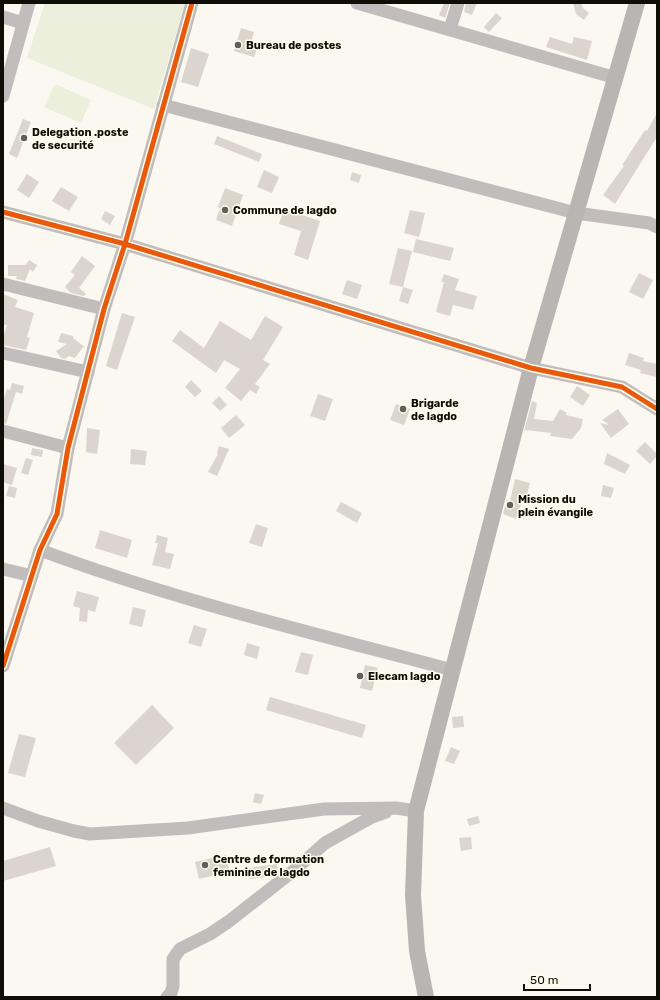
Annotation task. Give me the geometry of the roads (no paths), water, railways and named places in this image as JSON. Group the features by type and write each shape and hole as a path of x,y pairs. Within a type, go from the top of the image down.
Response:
{"main road":[{"path":"426,997 417,951 413,895 416,811 531,368 637,3"}],"street":[{"path":"3,96 29,3"},
{"path":"3,666 6,646 40,550 57,514 68,448 104,309 125,244 192,3"},
{"path":"357,3 616,78"},
{"path":"450,29 458,3"},
{"path":"3,17 23,24"},
{"path":"163,105 576,213 649,223 657,227"},
{"path":"3,212 125,244 531,368 622,387 657,409"},
{"path":"3,284 104,309"},
{"path":"3,353 88,372"},
{"path":"3,431 68,448"},
{"path":"40,550 90,569 213,605 452,670"},
{"path":"3,570 32,576"},
{"path":"3,808 74,832 90,834 188,828 324,809 396,808 416,811"},
{"path":"171,996 173,986 173,959 180,949 210,934 228,922 297,868 325,843 370,818 396,808"}],"place":[{"name":"Bureau de postes","path":"238,45"},
{"name":"Delegation .poste de securité","path":"24,138"},
{"name":"Commune de lagdo","path":"225,210"},
{"name":"Brigarde de lagdo","path":"403,409"},
{"name":"Mission du plein évangile","path":"510,505"},
{"name":"Elecam lagdo","path":"360,676"},
{"name":"Centre de formation feminine de lagdo","path":"205,865"}]}
